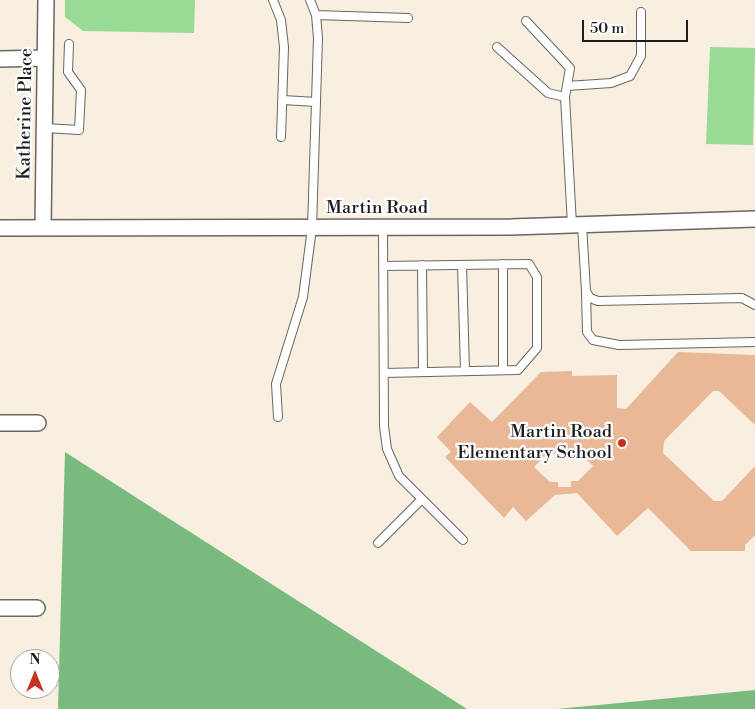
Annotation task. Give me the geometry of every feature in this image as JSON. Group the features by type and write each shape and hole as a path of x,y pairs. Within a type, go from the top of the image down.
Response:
{"street":[{"name":"Katherine Place","path":"43,228 46,0"},
{"path":"0,58 45,58"},
{"name":"Martin Road","path":"0,228 383,228 755,220"},
{"path":"0,423 38,423"},
{"path":"0,608 37,608"}],"lane":[{"path":"273,0 281,20 284,47 281,137"},
{"path":"278,417 276,384 303,297 312,228 318,38 316,15 310,0"},
{"path":"567,86 611,83 630,76 641,56 640,12"},
{"path":"316,15 408,18"},
{"path":"526,21 570,68 565,98 577,225 586,291 588,332 593,340 619,345 755,342"},
{"path":"44,128 79,130 81,90 68,72 69,44"},
{"path":"497,47 548,93 565,98"},
{"path":"283,100 316,102"},
{"path":"383,228 384,426 388,450 399,476 463,540"},
{"path":"503,264 503,370"},
{"path":"383,266 529,264 537,277 537,348 518,370 384,373"},
{"path":"422,265 423,372"},
{"path":"462,265 465,371"},
{"path":"586,291 590,298 598,301 742,298 755,305"},
{"path":"378,543 422,499"}],"green space":[{"path":"65,0 195,0 194,33 83,31 65,17"},
{"path":"710,47 755,48 753,145 706,144"},
{"path":"65,452 467,709 58,709 58,699 60,699"},
{"path":"755,690 755,709 557,709"}],"building":[{"path":"678,352 755,355 755,425 719,391 713,391 664,441 663,453 714,501 722,501 755,466 755,535 745,545 745,551 691,551 648,508 617,536 577,493 555,495 526,521 513,507 504,518 445,457 451,452 437,437 470,402 492,422 541,372 572,371 572,376 617,375 617,408 626,409","holes":["580,453 593,466 578,481 571,481 571,487 558,487 558,482 550,482 534,467 547,454"]}],"place":[{"name":"Martin Road Elementary School","path":"622,443"}]}
